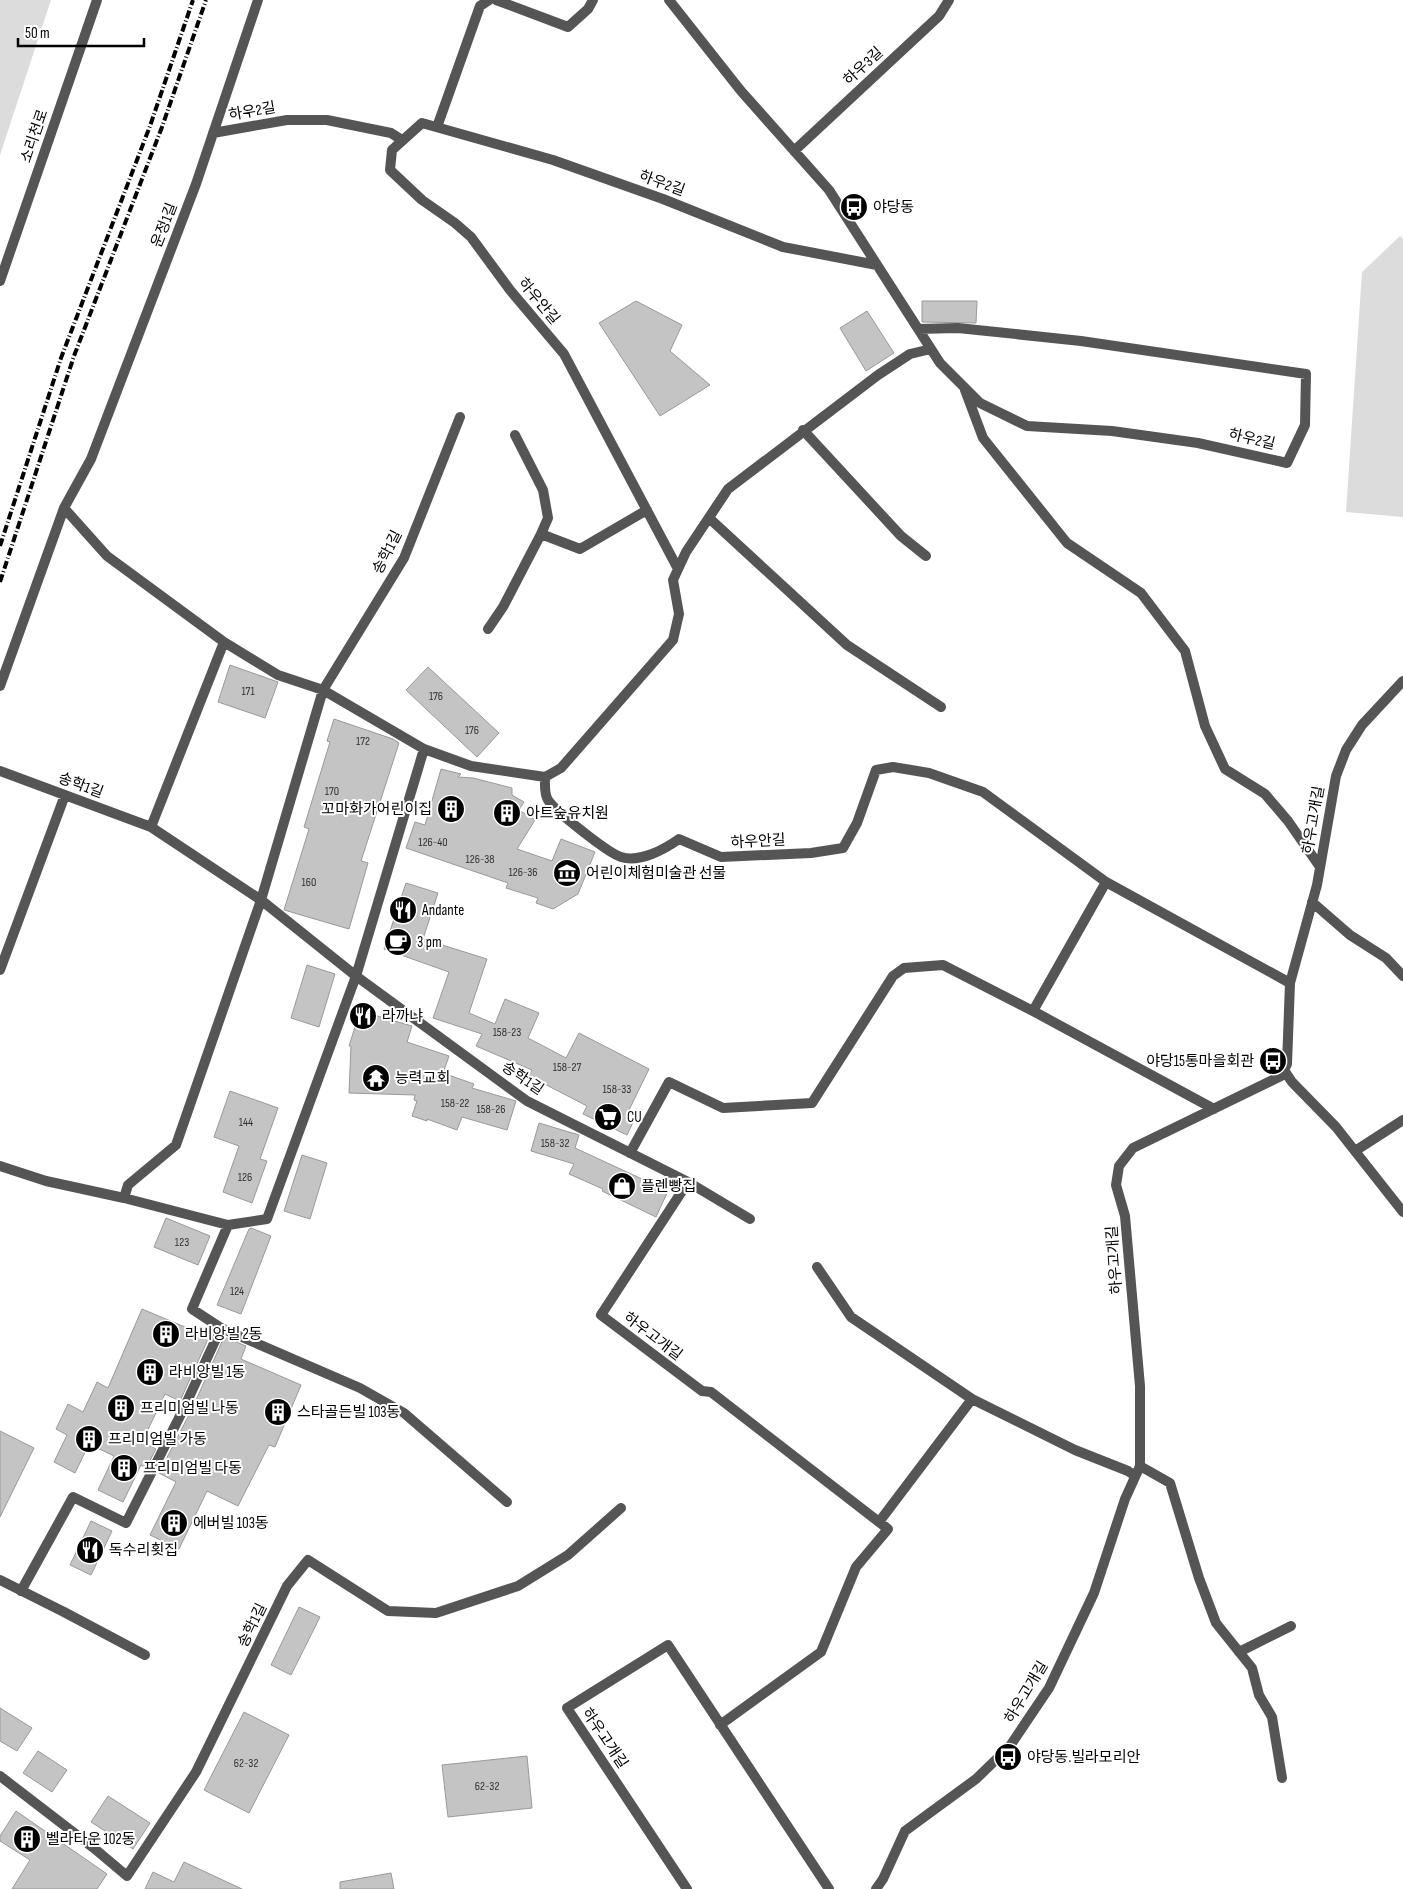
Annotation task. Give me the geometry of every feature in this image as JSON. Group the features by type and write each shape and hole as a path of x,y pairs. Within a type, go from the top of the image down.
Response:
{"street":[{"name":"소리천로","path":"0,281 97,0"},
{"name":"운정1길","path":"64,508 91,459 196,184 258,0"},
{"path":"437,127 480,6 489,0"},
{"path":"496,0 568,27 588,9 593,0"},
{"name":"하우2길","path":"669,0 741,91 829,190 918,329 940,363 980,403 1027,426 1112,431 1198,443 1287,462 1305,425 1306,374 1081,341 958,328 918,329"},
{"name":"하우3길","path":"794,151 939,16 949,0"},
{"name":"하우2길","path":"213,133 287,120 327,120 391,133 402,140 422,123 553,160 663,199 783,247 877,265"},
{"name":"하우안길","path":"402,140 392,150 390,170 422,200 455,223 471,237 510,290 564,354 678,569"},
{"path":"0,686 64,508 107,556 224,642 278,674 323,690 424,749 471,766 545,777 562,768 673,640 679,614 673,580 686,552 728,489 803,430 878,375 910,354 931,349"},
{"path":"964,387 982,438 1067,543 1141,593 1185,651 1204,726 1225,769 1265,794 1288,821 1320,867"},
{"name":"송학1길","path":"124,1198 128,1185 176,1145 261,900 323,690 404,558 460,417"},
{"path":"803,430 901,536 926,556"},
{"path":"488,630 503,607 548,518 543,490 515,435"},
{"path":"541,534 580,549 647,510"},
{"path":"709,518 847,645 941,707"},
{"path":"151,827 224,642"},
{"name":"하우고개길","path":"876,1889 883,1879 905,1831 976,1779 1010,1746 1049,1688 1094,1594 1125,1499 1140,1466 1140,1386 1125,1216 1116,1185 1119,1166 1133,1148 1281,1076 1287,1064 1290,983 1320,867 1336,776 1346,750 1362,726 1401,686"},
{"path":"0,1166 46,1181 124,1198 228,1225 267,1219 356,976 424,749"},
{"name":"하우안길","path":"545,777 547,798 564,816 621,857 637,858 667,848 679,840 720,857 812,853 843,848 857,824 876,770 893,767 929,773 983,792 1106,882"},
{"name":"송학1길","path":"0,771 151,827 261,900 356,976 527,1101 688,1182 750,1219"},
{"path":"0,970 65,796"},
{"path":"1033,1010 1106,882 1290,983"},
{"path":"1312,902 1350,935 1386,958 1403,976"},
{"path":"630,1153 669,1082 723,1108 812,1103 893,976 904,968 943,965 1033,1010 1214,1109"},
{"path":"1284,1070 1292,1082 1336,1127 1403,1212"},
{"path":"1355,1151 1403,1120"},
{"name":"하우고개길","path":"688,1182 601,1315 702,1391 710,1392 879,1522"},
{"path":"228,1225 192,1309 221,1328 360,1388 404,1413 507,1502"},
{"path":"817,1267 851,1317 972,1399 1075,1450 1128,1471 1135,1476"},
{"path":"21,1591 73,1498 126,1523 184,1408 221,1328"},
{"path":"720,1725 821,1652 856,1567 888,1529 879,1522 972,1399"},
{"path":"1140,1466 1170,1484 1199,1578 1216,1624 1252,1668 1260,1695 1272,1717 1282,1778"},
{"name":"송학1길","path":"0,1776 127,1876 196,1772 287,1586 308,1560 388,1611 436,1613 518,1586 568,1555 621,1508"},
{"path":"0,1580 145,1655"},
{"path":"1239,1652 1291,1626"},
{"name":"하우고개길","path":"687,1889 567,1708 668,1645 829,1889"}],"shaded area":[{"path":"0,0 51,0 0,155"},
{"path":"1400,236 1403,239 1403,517 1346,512 1362,272"}],"building":[{"path":"636,301 682,325 670,351 710,385 660,416 599,323"},
{"path":"922,301 977,301 976,323 922,322"},
{"path":"867,311 894,353 866,371 840,328"},
{"path":"230,665 278,682 265,718 218,702"},
{"path":"428,667 499,733 477,757 406,690"},
{"path":"334,719 393,739 399,743 361,861 368,863 349,929 284,910 309,829 304,827 330,742 327,741"},
{"path":"441,769 461,774 458,777 473,778 512,788 512,795 524,802 519,810 535,820 517,849 552,861 561,839 595,852 578,894 553,909 536,903 538,898 506,888 508,883 406,848 415,822 425,825"},
{"path":"406,883 438,893 423,939 487,959 469,1013 495,1024 505,999 539,1013 528,1038 566,1058 579,1033 649,1069 629,1110 637,1114 627,1135 583,1114 587,1106 529,1076 532,1070 476,1046 482,1034 433,1018 449,972 384,949"},
{"path":"307,965 335,974 319,1027 291,1018"},
{"path":"360,1011 412,1026 407,1042 449,1056 443,1073 474,1084 472,1088 516,1101 507,1130 462,1117 457,1130 427,1119 427,1121 412,1116 417,1101 414,1100 415,1095 349,1093 351,1046 349,1046"},
{"path":"230,1091 278,1108 260,1159 267,1161 252,1203 223,1192 239,1146 214,1137"},
{"path":"539,1123 579,1135 575,1148 668,1191 656,1217 602,1191 603,1189 569,1174 574,1164 531,1151"},
{"path":"302,1155 327,1163 310,1219 284,1211"},
{"path":"166,1218 210,1236 198,1265 154,1247"},
{"path":"251,1228 271,1236 241,1314 217,1305"},
{"path":"142,1309 209,1337 180,1401 165,1394 142,1442 156,1449 146,1468 141,1465 123,1502 98,1490 114,1456 89,1444 75,1473 54,1462 67,1435 56,1429 68,1404 83,1412 97,1382 108,1388"},
{"path":"224,1337 246,1346 241,1359 301,1385 275,1447 269,1445 238,1506 207,1491 179,1549 150,1535 176,1482 159,1473 193,1407"},
{"path":"0,1431 34,1448 0,1517"},
{"name":"독수리횟집","path":"91,1521 112,1531 91,1575 70,1565"},
{"path":"299,1607 320,1617 291,1675 271,1665"},
{"path":"0,1708 32,1728 17,1751 0,1741"},
{"path":"244,1712 289,1735 249,1813 204,1790"},
{"path":"38,1751 67,1770 52,1792 23,1773"},
{"path":"527,1756 532,1808 448,1817 442,1765"},
{"path":"108,1796 150,1823 133,1849 91,1822"},
{"path":"16,1811 107,1874 97,1889 12,1889 30,1860 0,1841 0,1836"},
{"path":"184,1862 242,1889 145,1889 153,1872 174,1882"},
{"path":"391,1873 394,1889 340,1889 340,1882"}],"railway":[{"path":"0,546 61,358 150,126 193,0"},
{"path":"0,582 74,356 162,127 206,0"}],"place":[{"name":"야당동","path":"854,207"},
{"name":"꼬마화가어린이집","path":"451,809"},
{"name":"아트숲유치원","path":"507,813"},
{"name":"어린이체험미술관 선물","path":"567,873"},
{"name":"Andante","path":"403,910"},
{"name":"3 pm","path":"398,942"},
{"name":"라까냐","path":"363,1016"},
{"name":"야당15통마을회관","path":"1273,1061"},
{"name":"능력교회","path":"376,1078"},
{"name":"CU","path":"608,1117"},
{"name":"플렌빵집","path":"622,1186"},
{"name":"라비앙빌 2동","path":"166,1334"},
{"name":"라비앙빌 1동","path":"150,1372"},
{"name":"프리미엄빌 나동","path":"121,1408"},
{"name":"스타골든빌 103동","path":"278,1412"},
{"name":"프리미엄빌 가동","path":"89,1439"},
{"name":"프리미엄빌 다동","path":"124,1468"},
{"name":"에버빌 103동","path":"174,1523"},
{"name":"독수리횟집","path":"90,1550"},
{"name":"야당동.빌라모리안","path":"1008,1757"},
{"name":"벨라타운 102동","path":"27,1839"}]}
